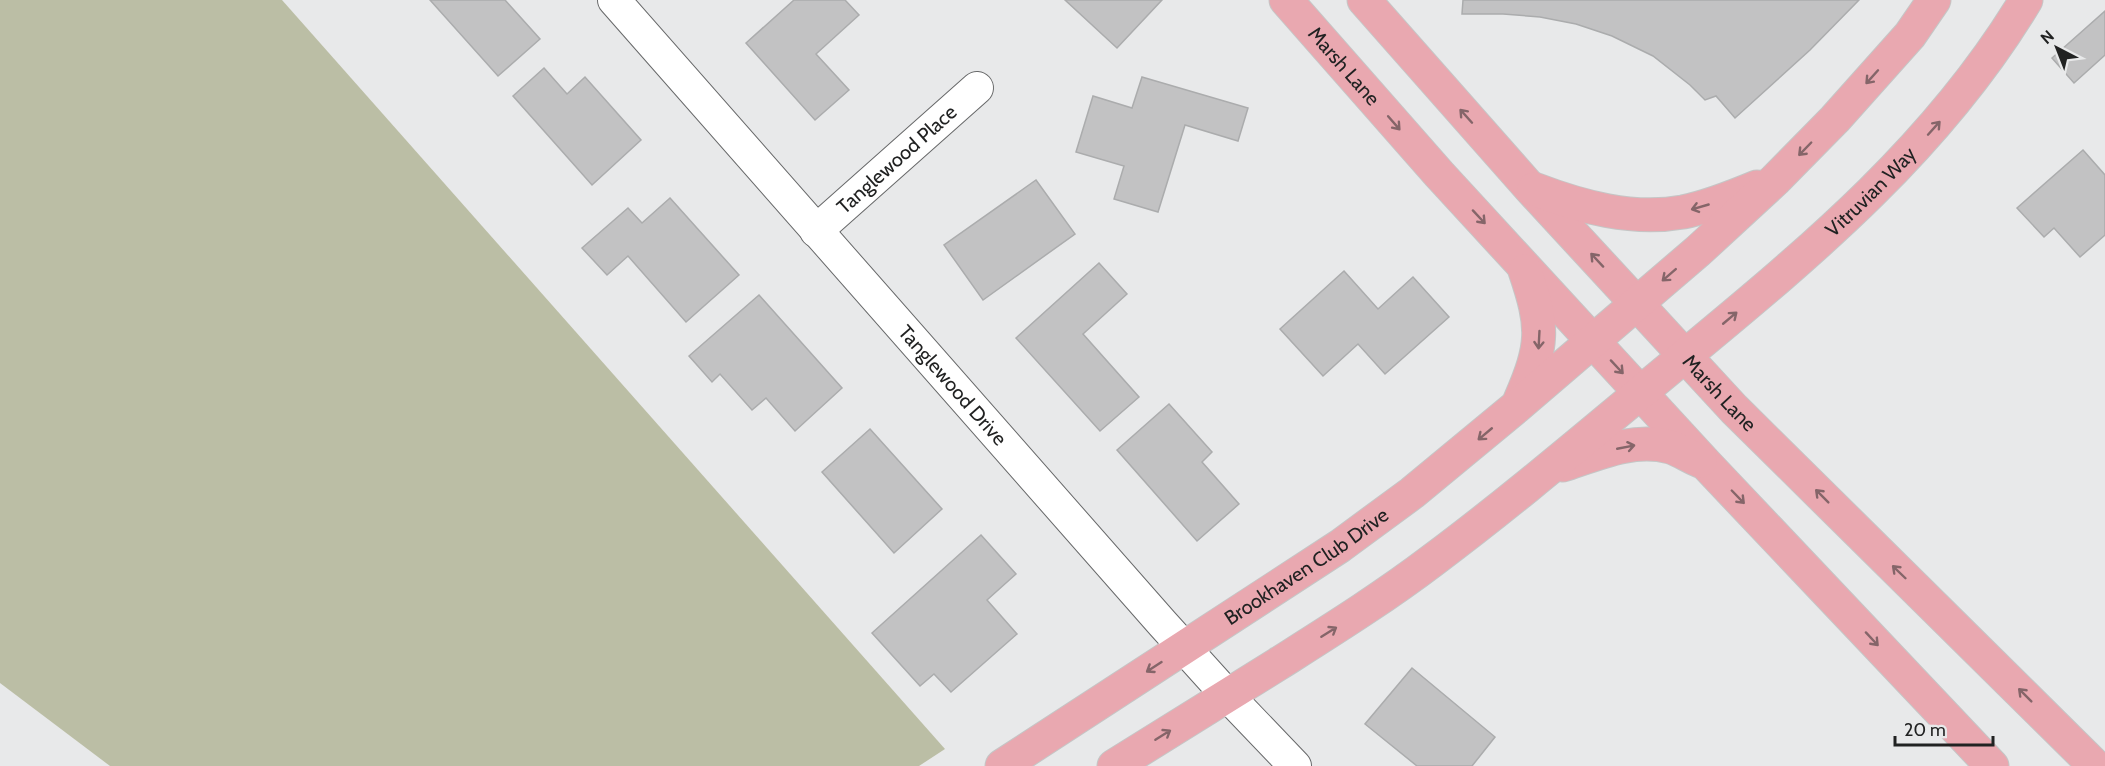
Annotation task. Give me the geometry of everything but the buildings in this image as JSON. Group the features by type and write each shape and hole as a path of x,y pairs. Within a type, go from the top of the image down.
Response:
{"main road":[{"name":"Marsh Lane","path":"1286,0 1439,174 1640,393 1992,766"},
{"name":"Marsh Lane","path":"1364,0 1530,188 1685,356 1776,450 2096,766"},
{"path":"1593,341 1698,251 1775,180 1910,35 1934,0"},
{"name":"Vitruvian Way","path":"1685,356 1774,282 1868,197 1938,123 1990,57 2026,0"},
{"path":"1530,188 1570,202 1606,210 1635,215 1662,215 1685,212 1718,202 1775,180"},
{"path":"1516,407 1538,353 1539,332 1536,303 1522,264"},
{"name":"Brookhaven Club Drive","path":"1002,766 1340,546 1412,494 1593,341"},
{"path":"1114,766 1356,615 1432,562 1550,469 1685,356"},
{"path":"1550,469 1631,445 1651,444 1671,448 1706,464"}],"street":[{"name":"Tanglewood Drive","path":"614,0 1184,648 1295,766"},
{"name":"Tanglewood Place","path":"816,231 977,88"}],"green space":[{"path":"0,0 282,0 945,749 919,766 110,766 0,683"}]}
